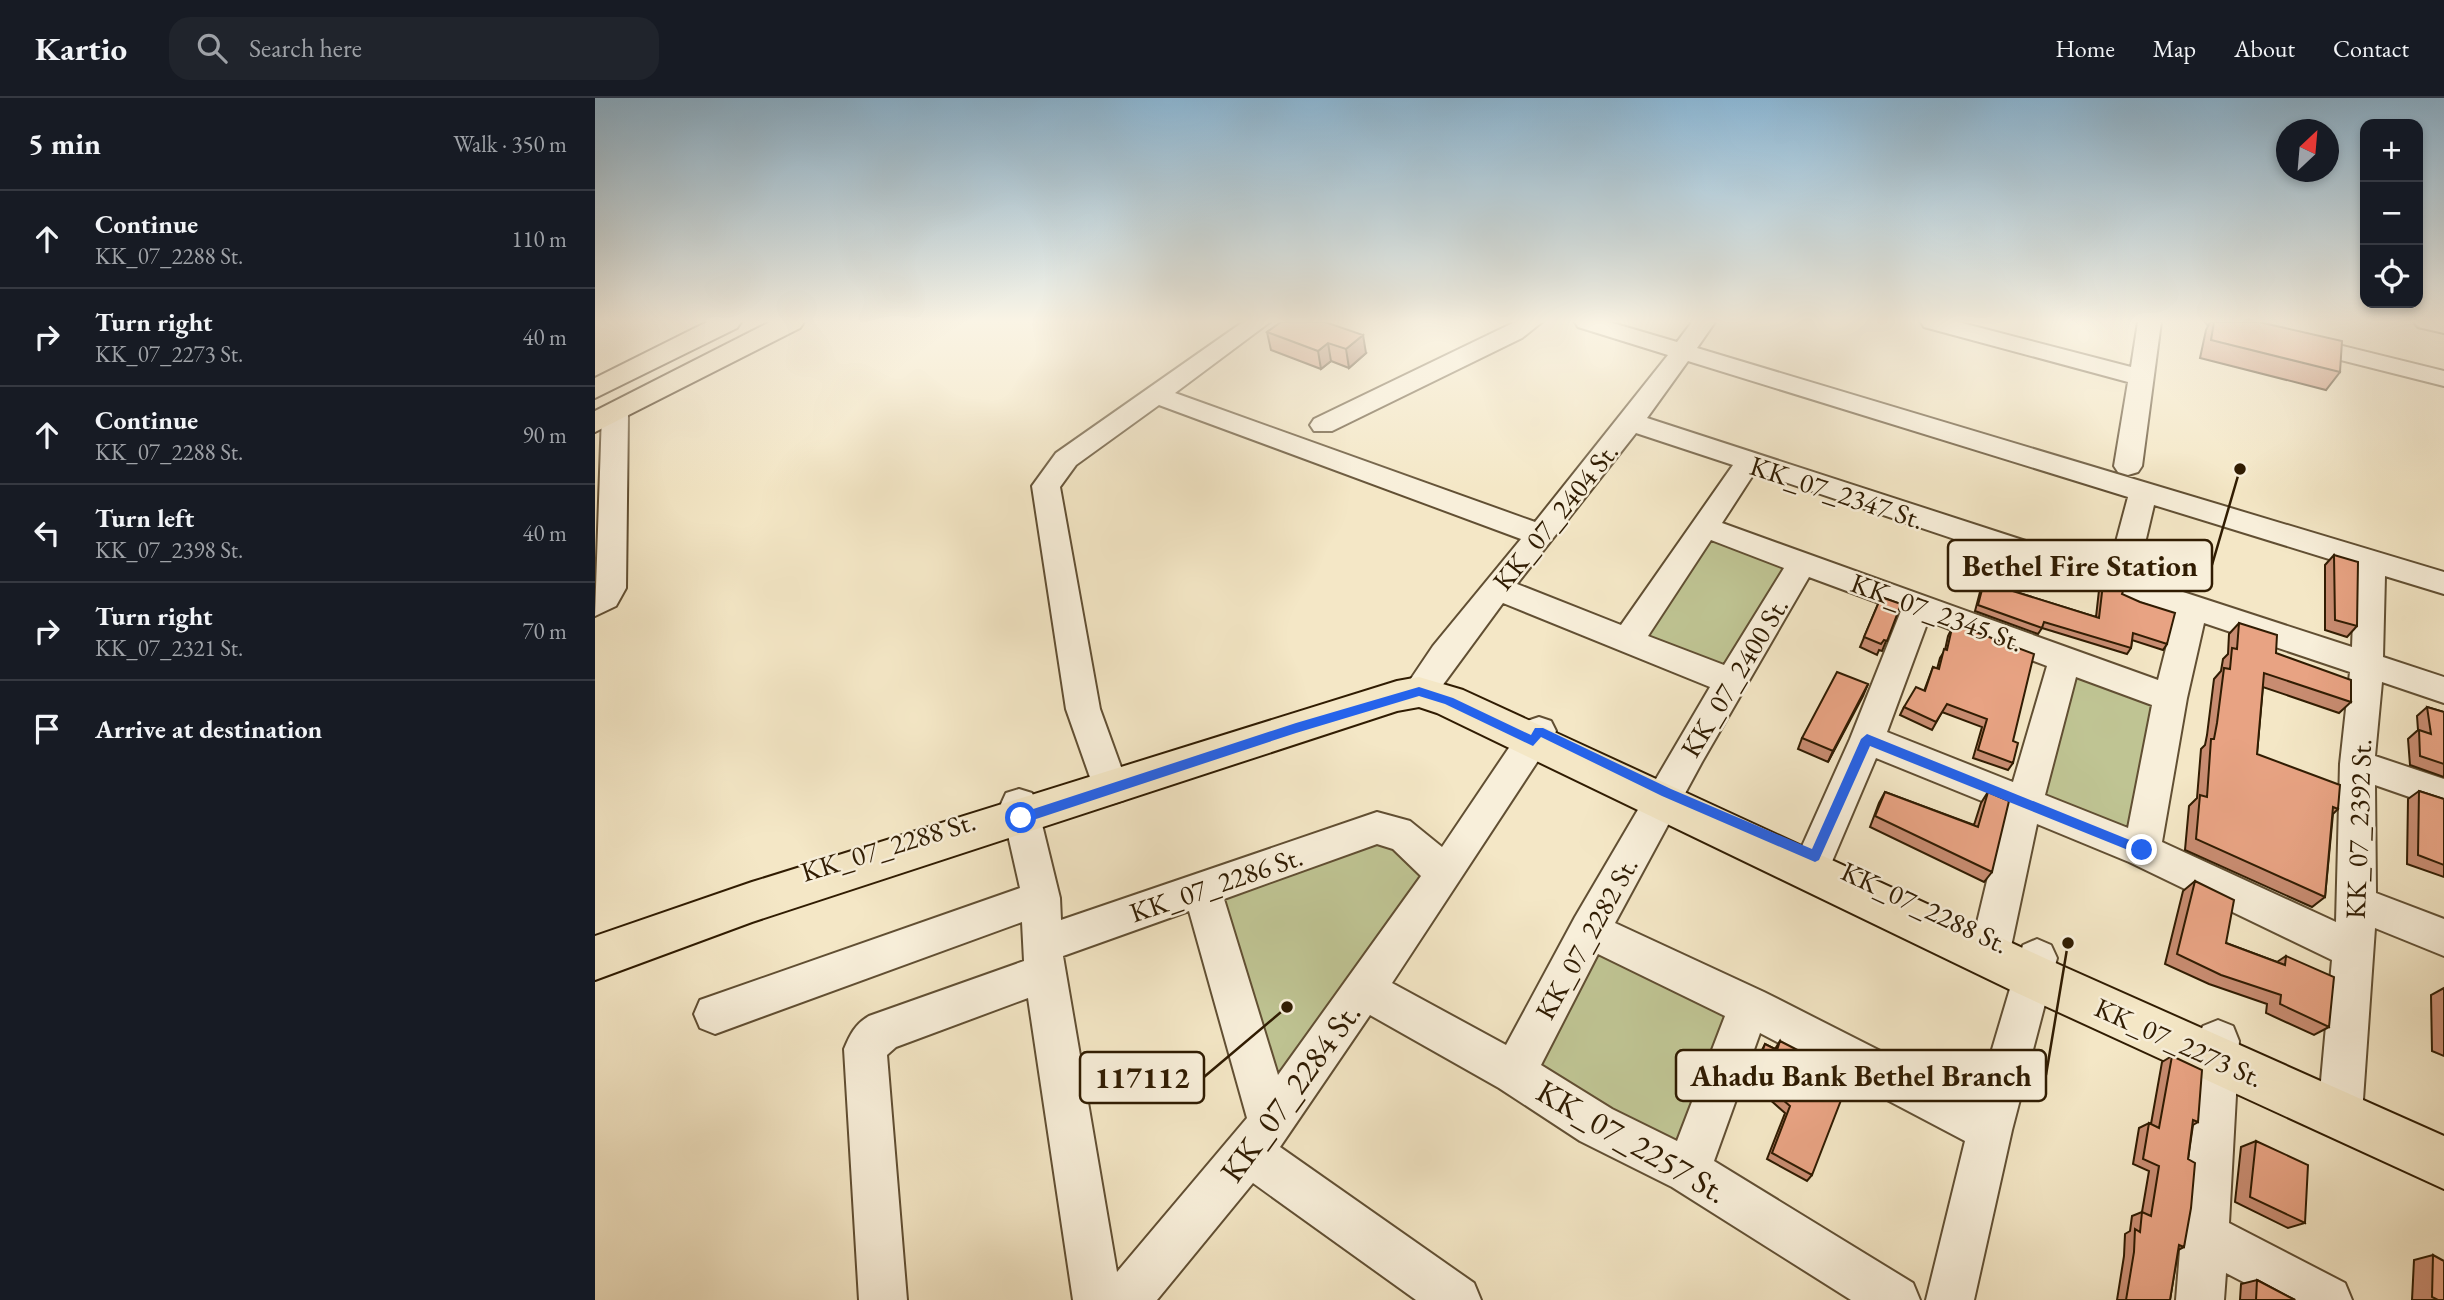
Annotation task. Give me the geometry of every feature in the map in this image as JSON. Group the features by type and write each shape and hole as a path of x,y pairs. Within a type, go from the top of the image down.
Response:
{"main road":[{"path":"595,389 615,378"},
{"path":"605,418 682,378"},
{"name":"KK_07_2288 St.","path":"595,958 1394,682 1423,686"},
{"name":"KK_07_2273 St.","path":"1423,686 1449,701 1536,736 1663,798 2339,1105 2444,1163"},
{"name":"KK_07_2288 St.","path":"595,941 660,917 1020,811"},
{"name":"KK_07_2273 St.","path":"2339,1105 2444,1144"}],"street":[{"path":"1109,782 1083,709 1053,542 1046,486 1066,459 1183,378"},
{"path":"1323,425 1420,378"},
{"name":"KK_07_2404 St.","path":"1423,686 1496,588 1631,422 1663,378"},
{"path":"1819,378 2144,490 2181,492"},
{"path":"1837,378 2128,466 2181,492 2369,550 2444,583"},
{"path":"2128,466 2142,378"},
{"path":"1159,396 1540,536"},
{"path":"595,605 605,598 611,588 605,418"},
{"name":"KK_07_2347 St.","path":"1631,422 1748,463 2444,690"},
{"path":"1628,640 1748,463"},
{"path":"2120,585 2144,490"},
{"name":"KK_07_2345 St.","path":"1704,527 2170,698"},
{"path":"2369,550 2444,562"},
{"name":"KK_07_2392 St.","path":"2339,1105 2357,903 2357,764 2367,664 2369,550"},
{"name":"KK_07_2400 St.","path":"1663,798 1729,681 1802,563"},
{"path":"1496,588 1729,681"},
{"path":"1812,864 1867,739 1918,606"},
{"path":"2142,850 2170,698 2192,609"},
{"path":"1992,948 2024,804 2065,658"},
{"name":"KK_07_2284 St.","path":"1125,1300 1260,1138 1444,875 1536,736"},
{"path":"1867,739 2142,850 2354,950"},
{"path":"2357,764 2444,794"},
{"name":"KK_07_2282 St.","path":"1514,1073 1589,930 1663,798"},
{"path":"1020,811 1041,898 1044,959 1097,1300"},
{"name":"KK_07_2286 St.","path":"883,1300 866,1049 875,1036 1202,890 1377,828 1391,827 1404,834 1444,875"},
{"path":"1202,890 1260,1138 1457,1300"},
{"path":"715,1014 1041,898"},
{"path":"2357,903 2444,938"},
{"path":"1589,930 1749,1006 1990,1130"},
{"path":"1950,1300 1990,1130 2036,968"},
{"name":"KK_07_2257 St.","path":"1364,990 1514,1073 1596,1125 1688,1171 1896,1300"},
{"path":"1688,1171 1749,1006"},
{"path":"2200,1300 2218,1049"},
{"path":"2206,1237 2328,1300"}],"green space":[{"path":"1704,527 1802,563 1729,681 1628,640"},
{"path":"2065,658 2170,698 2142,850 2024,804"},
{"path":"1391,827 1444,875 1270,1122 1202,890"},
{"path":"1589,930 1749,1006 1688,1171 1514,1073"}],"building":[{"path":"2334,555 2358,562 2357,626 2335,620"},
{"path":"1984,582 2099,618 2103,584 2123,591 2122,594 2140,602 2175,613 2167,644 2133,633 2131,648 2044,622 2042,628 1978,605"},
{"path":"1881,597 1901,604 1887,641 1884,640 1881,644 1864,637"},
{"path":"2239,623 2277,635 2276,653 2351,680 2351,702 2264,673 2257,754 2340,785 2338,809 2333,807 2325,897 2196,839 2200,795 2207,797 2211,739 2214,739 2217,723 2224,668 2230,669 2232,648 2237,649"},
{"path":"1960,626 2034,654 2013,741 2018,743 2013,763 1978,750 1987,719 1947,704 1936,722 1904,707 1916,687 1925,691 1933,667 1939,669 1952,628 1959,630"},
{"path":"1837,672 1868,684 1833,751 1802,738"},
{"path":"2427,707 2444,712 2444,764 2420,756 2419,730 2431,734"},
{"path":"2419,791 2444,799 2444,865 2418,855"},
{"path":"1885,792 1978,827 1988,792 2009,801 1992,872 1875,816"},
{"path":"2195,881 2234,900 2226,943 2285,965 2286,956 2334,977 2329,1027 2280,1004 2281,995 2221,975 2177,954"},
{"path":"1780,1041 1850,1077 1812,1175 1772,1153 1790,1106 1754,1075 1765,1044 1777,1050"},
{"path":"2172,1056 2202,1070 2198,1122 2193,1120 2188,1159 2195,1163 2184,1247 2179,1245 2170,1300 2126,1300 2135,1229 2140,1232 2142,1212 2151,1216 2159,1166 2143,1159 2149,1123 2159,1128"},
{"path":"2256,1141 2308,1165 2305,1223 2250,1197"},
{"path":"2433,1255 2444,1261 2444,1300 2432,1297"},
{"path":"2257,1280 2295,1300 2256,1300"}],"place":[{"name":"Bethel Fire Station","path":"2240,469"},
{"name":"Ahadu Bank Bethel Branch","path":"2068,943"},
{"name":"117112","path":"1287,1007"}],"route":[{"path":"1021,818 1397,696 1419,692 1449,701 1533,741 1539,731 1666,792 1815,856 1867,739 2142,850"}]}
